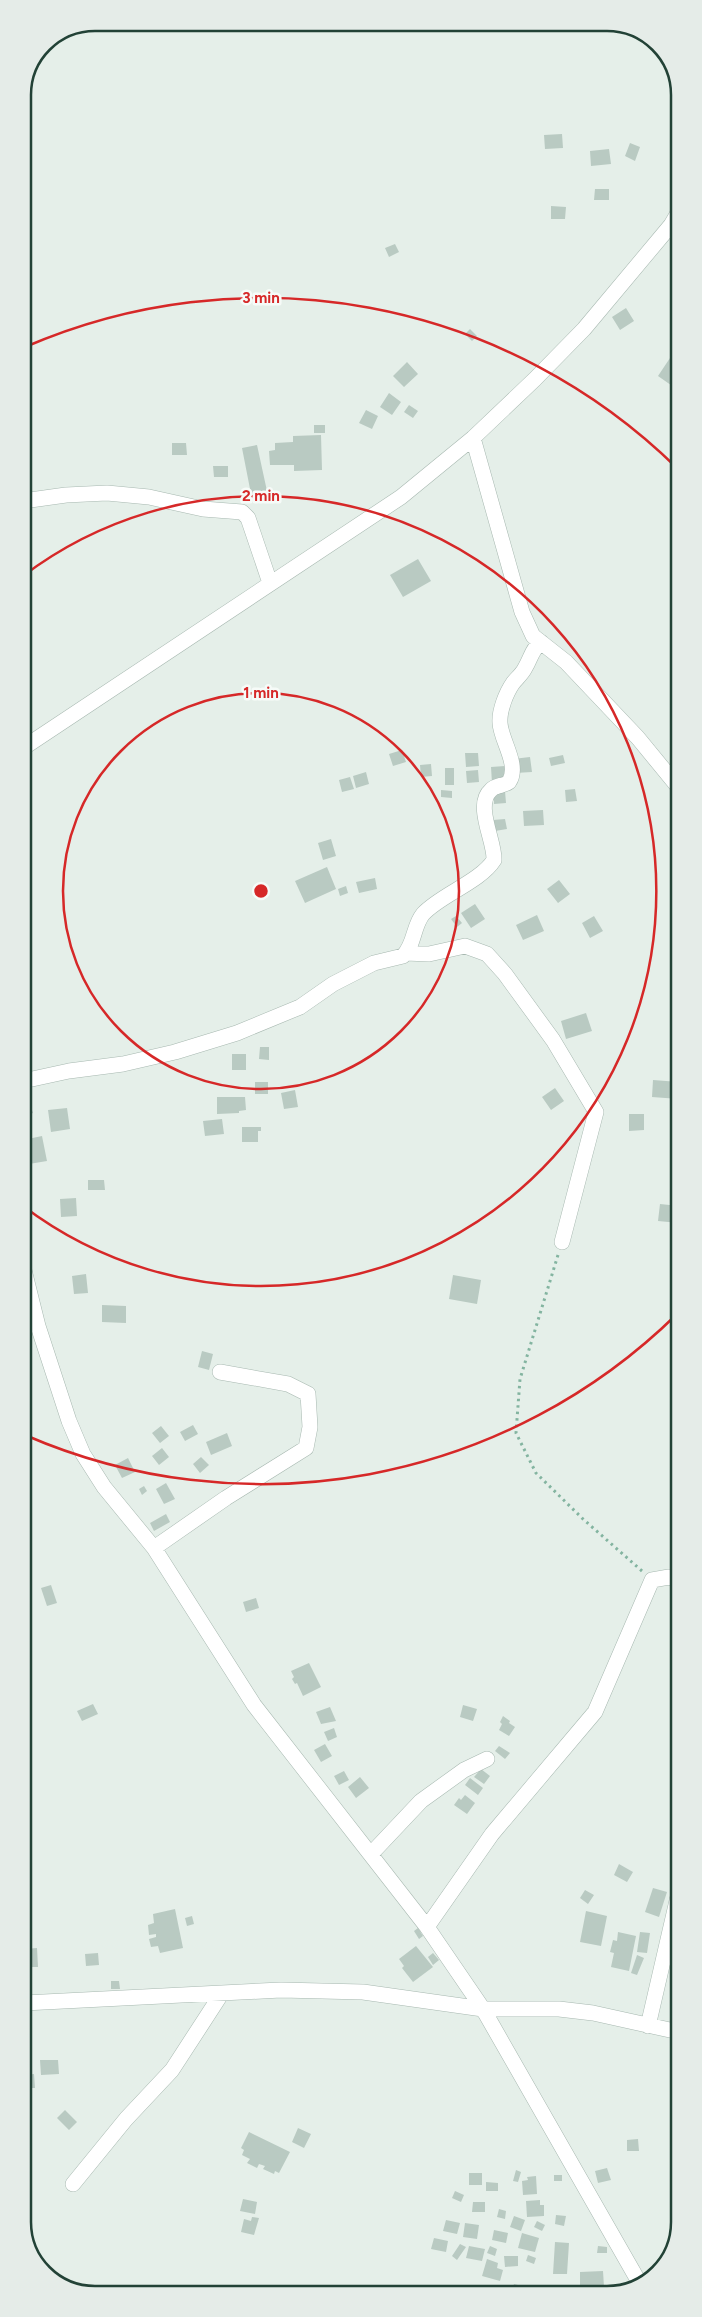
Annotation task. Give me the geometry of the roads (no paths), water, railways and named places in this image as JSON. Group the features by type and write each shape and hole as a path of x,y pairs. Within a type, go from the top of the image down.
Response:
{"street":[{"path":"31,743 401,497 472,438 535,379 584,329 671,225"},
{"path":"472,438 522,612 533,636 566,662 638,738 671,779"},
{"path":"31,500 66,495 107,493 149,497 203,508 244,512 248,518 270,583"},
{"path":"31,1079 70,1071 123,1064 175,1052 237,1033 300,1007 333,984 360,969 381,960 401,957 406,953 413,941 422,916 465,885 494,860 487,823 486,799 492,788 509,782 512,774 508,750 500,725 500,717 511,685 525,669 535,647 541,642"},
{"path":"406,953 429,954 465,946 487,954 505,974 552,1040 596,1112 562,1242"},
{"path":"31,1294 41,1334 69,1421 83,1454 104,1488 154,1548 254,1705 427,1927 483,2009 637,2278"},
{"path":"154,1548 226,1498 306,1448 310,1427 308,1394 288,1384 220,1372"},
{"path":"427,1927 492,1834 595,1712 652,1580 671,1578"},
{"path":"371,1854 421,1801 464,1770 487,1759"},
{"path":"648,2026 671,1927"},
{"path":"31,2003 281,1990 363,1992 483,2009 559,2009 593,2013 671,2030"},
{"path":"73,2184 126,2120 172,2070 222,1994"}]}
